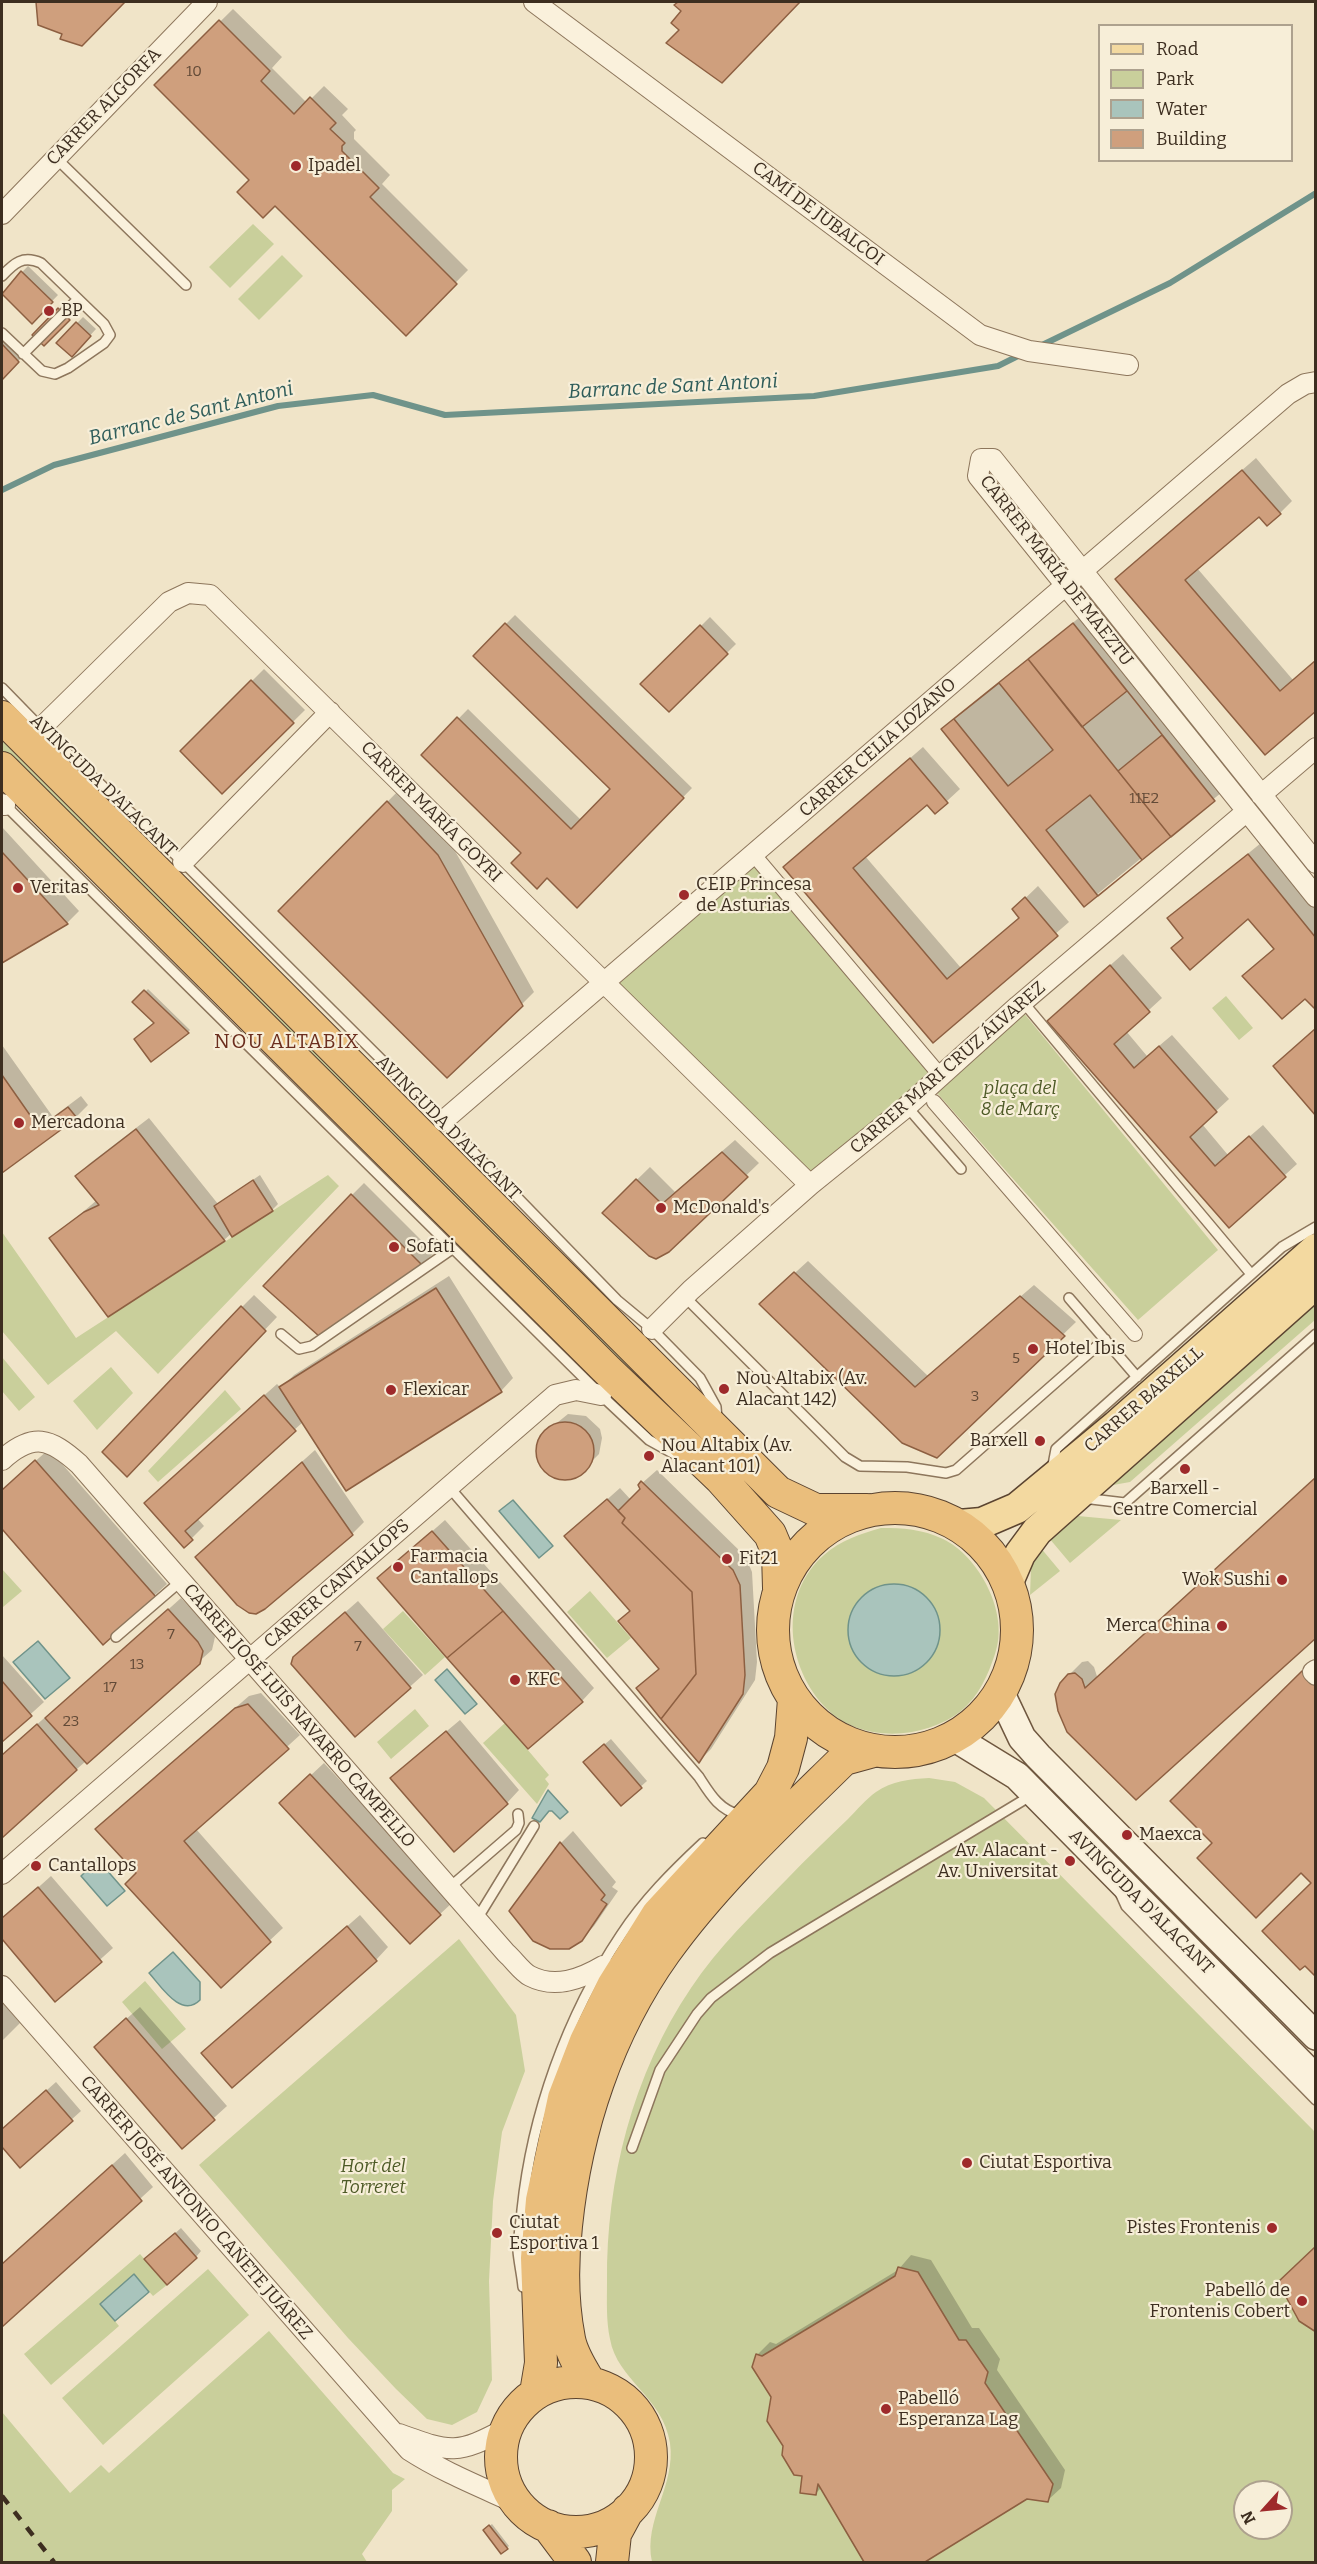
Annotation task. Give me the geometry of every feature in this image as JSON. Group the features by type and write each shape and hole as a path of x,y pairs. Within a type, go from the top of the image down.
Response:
{"highway":[{"name":"AVINGUDA D'ALACANT","path":"2,717 778,1492 816,1510 913,1508 959,1525"},
{"path":"2,768 607,1370 721,1479 770,1534 778,1553 779,1588 772,1623 776,1662 794,1700 813,1721 840,1740 873,1751"},
{"path":"779,1588 802,1549 824,1529 867,1510"},
{"path":"590,2383 576,2359 569,2340 564,2245 569,2197 578,2148 592,2098 610,2050 664,1953 700,1908 844,1759 873,1751 912,1752 955,1738 1003,1698 1013,1665 1018,1623 1008,1582 990,1552 959,1525"},
{"path":"536,2393 541,2363 537,2258 542,2200 564,2098 586,2041 613,1986 658,1914 770,1793 783,1768 790,1738 794,1700"},
{"path":"562,2383 590,2383 604,2388 629,2404 645,2429 650,2450 649,2472 638,2499 628,2510 613,2522 595,2529 575,2532 548,2526 531,2517 518,2504 506,2484 501,2462 503,2439 519,2408 536,2393 562,2383"},
{"path":"612,2562 615,2534 628,2510"},
{"path":"548,2526 575,2562"}],"main road":[{"name":"CARRER BARXELL","path":"959,1525 996,1519 1017,1508 1116,1426 1316,1249"},
{"name":"CARRER BARXELL","path":"1008,1582 1020,1554 1037,1531 1316,1283"},
{"name":"AVINGUDA D'ALACANT","path":"1003,1698 1022,1738 1038,1756 1316,2036"},
{"name":"AVINGUDA D'ALACANT","path":"955,1738 1017,1776 1316,2079"}],"street":[{"name":"CARRER ALGORFA","path":"2,214 207,2"},
{"name":"CAMÍ DE JUBALCOI","path":"534,2 980,335 1029,351 1128,365"},
{"name":"CARRER CELIA LOZANO","path":"443,1121 1288,394 1305,384 1316,382"},
{"name":"CARRER MARÍA DE MAEZTU","path":"1316,863 993,459 981,459 978,476 1316,897"},
{"name":"CARRER MARÍA GOYRI","path":"41,728 169,602 188,593 210,595 810,1185"},
{"path":"183,862 330,712"},
{"path":"1261,795 1316,747"},
{"name":"CARRER MARI CRUZ ÁLVAREZ","path":"652,1329 684,1296 810,1185 904,1109 1023,1002 1247,811"},
{"path":"754,855 940,1075"},
{"path":"934,1102 1135,1335"},
{"name":"CARRER CANTALLOPS","path":"2,1875 555,1395 576,1390 601,1395"},
{"name":"CARRER JOSÉ LUIS NAVARRO CAMPELLO","path":"2,1460 15,1448 40,1440 60,1447 79,1464 449,1888 530,1976 558,1983 582,1979 603,1966"},
{"name":"CARRER JOSÉ ANTONIO CAÑETE JUÁREZ","path":"2,1986 409,2450 435,2467 465,2478 518,2504"},
{"name":"CARRER JOSÉ ANTONIO CAÑETE JUÁREZ","path":"391,2431 433,2447 459,2449 507,2428"}],"lane":[{"path":"56,158 186,285"},
{"path":"2,276 18,261 30,258 41,262 104,324 110,335 104,343 68,368 55,374 42,370 2,333"},
{"path":"23,354 78,299"},
{"name":"AVINGUDA D'ALACANT","path":"2,688 41,728 183,862 443,1121 617,1300 652,1329 700,1378 716,1407 718,1430"},
{"path":"3,804 601,1395 649,1440 721,1479"},
{"path":"1023,1002 1251,1274"},
{"path":"904,1109 909,1109 961,1169"},
{"path":"1049,1482 1056,1449 1282,1247 1316,1227"},
{"path":"281,1334 299,1349 312,1346 452,1249"},
{"path":"684,1296 844,1456 860,1466 907,1467 946,1473 956,1470 1105,1339"},
{"path":"1070,1298 1137,1377"},
{"path":"1075,1497 1125,1503 1316,1334"},
{"path":"449,1487 699,1777 717,1803 744,1821"},
{"path":"116,1637 181,1581"},
{"path":"632,2148 660,2070 697,2014 711,1998 770,1953 1035,1794"},
{"path":"449,1888 516,1830 519,1823 518,1814"},
{"path":"540,2317 525,2299 518,2250 534,2133 554,2070 574,2022 603,1966 621,1935 646,1902 706,1840 744,1821"},
{"path":"477,1919 534,1826"},
{"path":"1110,1871 1126,1906 1316,2100"}],"green space":[{"path":"253,224 274,244 230,288 209,267"},
{"path":"282,255 303,276 259,320 238,299"},
{"path":"2,735 769,1495 759,1505 2,753"},
{"name":"plaça del 8 de Març","path":"754,855 940,1075 1018,1006 1218,1250 1138,1320 930,1085 810,1185 605,983"},
{"path":"1226,996 1253,1028 1239,1040 1212,1008"},
{"path":"328,1175 339,1186 158,1374 116,1331 48,1385 2,1331 2,1232 76,1338"},
{"path":"1315,1297 1315,1320 1130,1482 1102,1487"},
{"path":"2,1357 35,1397 19,1411 2,1391"},
{"path":"111,1367 133,1393 97,1430 73,1401"},
{"path":"225,1390 241,1409 158,1482 148,1471"},
{"path":"1073,1516 1121,1520 1070,1563 1049,1538"},
{"path":"881,1528 920,1531 943,1539 956,1547 979,1572 988,1588 995,1605 999,1638 986,1677 973,1699 961,1711 929,1728 893,1734 857,1728 841,1720 827,1709 813,1692 803,1673 796,1653 793,1632 794,1610 799,1590 809,1571 837,1545"},
{"path":"1040,1547 1060,1571 1030,1595 1031,1568"},
{"path":"2,1569 22,1591 3,1607 2,1605"},
{"path":"590,1591 631,1638 607,1658 567,1612"},
{"path":"403,1611 445,1657 425,1675 383,1629"},
{"path":"415,1709 429,1726 391,1759 377,1742"},
{"path":"505,1723 549,1775 545,1779 549,1784 537,1804 483,1743"},
{"name":"Ciutat Esportiva","path":"929,1778 955,1782 984,1798 1315,2132 1315,2562 652,2562 650,2547 652,2532 668,2474 671,2459 670,2443 659,2413 621,2366 614,2353 607,2310 608,2243 612,2205 618,2166 639,2092 653,2056 671,2021 713,1958 803,1863 872,1795 882,1788 908,1780"},
{"name":"Hort del Torreret","path":"459,1939 516,2015 525,2071 502,2132 493,2201 489,2281 492,2380 477,2412 452,2425 427,2419 396,2389 348,2338 199,2165"},
{"path":"145,1981 186,2029 162,2049 122,2002"},
{"path":"140,2254 167,2285 153,2296 134,2275 101,2304 119,2326 51,2385 24,2354"},
{"path":"208,2269 249,2315 103,2445 62,2398"},
{"path":"269,2331 393,2473 405,2479 392,2490 392,2511 362,2554 367,2562 2,2562 2,2412 70,2493 101,2465 109,2473"}],"water":[{"path":"513,1500 553,1546 539,1558 499,1511"},
{"path":"894,1584 911,1588 926,1598 936,1613 940,1630 936,1647 926,1662 911,1672 894,1676 877,1672 862,1662 852,1647 848,1630 852,1613 862,1598 877,1588"},
{"path":"38,1641 70,1678 45,1699 13,1662"},
{"path":"447,1669 477,1704 465,1714 435,1680"},
{"path":"548,1790 568,1812 560,1819 549,1811 540,1822 532,1818"},
{"path":"98,1860 125,1891 107,1906 81,1876"},
{"path":"173,1952 200,1982 200,2000 193,2005 186,2006 172,1998 149,1973"},
{"path":"134,2274 149,2292 115,2321 100,2304"}],"building":[{"path":"36,2 125,2 82,46 60,39 62,34 38,25"},
{"path":"678,2 800,2 722,83 666,43 679,30 671,23 681,11 674,5"},
{"name":"Ipadel","path":"219,20 270,71 261,81 294,114 310,97 336,123 330,129 345,143 342,151 379,188 370,197 457,284 406,336 275,206 263,218 237,192 249,180 154,85"},
{"path":"21,271 53,302 32,324 2,294"},
{"path":"58,308 70,320 44,346 32,335"},
{"path":"76,322 91,336 72,357 56,343"},
{"path":"2,344 19,362 2,380"},
{"path":"1242,470 1281,514 1267,526 1259,517 1185,580 1280,691 1316,660 1316,711 1265,755 1115,579"},
{"path":"505,623 684,798 577,908 547,878 537,889 511,863 521,853 421,755 457,717 571,829 610,789 473,656"},
{"path":"1073,623 1215,801 1084,907 941,729"},
{"path":"1073,623 1215,801 1171,837 1028,659"},
{"path":"1073,623 1127,691 1082,727 1028,659"},
{"path":"700,625 728,654 669,712 640,684"},
{"path":"251,680 294,723 222,794 180,751"},
{"path":"999,683 1053,750 1008,786 954,719"},
{"path":"1162,735 1215,801 1171,837 1118,771"},
{"path":"910,758 948,803 935,814 927,805 853,868 947,979 1019,918 1012,909 1025,897 1058,936 933,1043 783,867"},
{"path":"1090,795 1142,860 1098,896 1046,830"},
{"path":"387,801 438,855 523,1006 447,1078 278,911"},
{"name":"Veritas","path":"2,852 68,924 2,963"},
{"path":"1248,854 1316,938 1316,1010 1305,999 1282,1019 1242,976 1274,949 1248,919 1190,970 1171,948 1183,938 1167,918"},
{"path":"1110,965 1150,1012 1114,1044 1134,1068 1159,1046 1217,1112 1190,1137 1215,1166 1249,1136 1286,1177 1229,1228 1047,1021"},
{"path":"144,990 189,1033 151,1062 134,1039 154,1023 132,1002"},
{"path":"1316,1028 1316,1116 1273,1066"},
{"name":"Mercadona","path":"2,1075 39,1128 68,1107 77,1118 2,1173"},
{"path":"136,1129 225,1241 108,1317 49,1238 84,1212 99,1205 75,1176"},
{"name":"McDonald's","path":"722,1152 748,1177 669,1252 656,1259 649,1256 602,1213 636,1179 662,1204"},
{"path":"253,1180 273,1211 232,1237 214,1206"},
{"path":"351,1194 423,1266 320,1337 263,1286"},
{"path":"794,1272 915,1387 1020,1296 1065,1336 937,1458 902,1443 759,1304"},
{"name":"Flexicar","path":"436,1288 502,1392 346,1491 279,1387"},
{"path":"241,1306 266,1331 127,1477 102,1452"},
{"path":"264,1395 296,1431 185,1531 193,1540 184,1548 144,1503"},
{"path":"565,1422 581,1427 589,1435 594,1451 589,1467 581,1475 565,1480 549,1475 541,1467 536,1451 541,1435 549,1427"},
{"path":"35,1460 156,1597 103,1645 2,1529 2,1490"},
{"path":"302,1462 353,1535 265,1609 256,1614 249,1613 237,1605 195,1557"},
{"path":"1316,1477 1316,1638 1136,1800 1067,1732 1058,1711 1055,1694 1060,1683 1068,1674 1075,1673 1082,1679 1085,1688"},
{"path":"641,1481 733,1570 740,1585 745,1675 743,1694 699,1763 661,1719 696,1674 692,1592 622,1523 625,1518 618,1511 640,1489 638,1485"},
{"path":"607,1499 625,1518 622,1523 692,1592 696,1674 661,1719 636,1688 659,1669 618,1621 630,1611 564,1536"},
{"path":"432,1531 503,1611 447,1658 377,1578"},
{"path":"168,1609 198,1642 203,1651 200,1664 87,1764 45,1718"},
{"name":"KFC","path":"503,1611 583,1702 528,1749 447,1658"},
{"path":"345,1612 411,1688 355,1737 291,1664 293,1657"},
{"path":"1302,1671 1316,1685 1316,1977 1305,1966 1300,1970 1262,1931 1311,1883 1301,1873 1256,1918 1197,1858 1212,1843 1170,1801"},
{"path":"2,1681 32,1716 2,1742"},
{"path":"248,1704 289,1749 184,1841 271,1942 221,1988 125,1884 136,1873 95,1829 235,1708"},
{"path":"37,1724 77,1770 2,1838 2,1755"},
{"path":"446,1731 508,1804 454,1852 390,1778"},
{"path":"604,1744 642,1788 621,1806 583,1762"},
{"path":"310,1774 441,1915 410,1944 279,1803"},
{"path":"560,1842 605,1895 601,1900 607,1904 582,1941 569,1949 550,1949 533,1941 509,1911"},
{"path":"38,1887 102,1962 55,2002 2,1939 2,1918"},
{"path":"347,1926 377,1961 232,2088 201,2053"},
{"path":"126,2018 215,2120 182,2149 94,2047"},
{"path":"46,2090 73,2121 20,2168 2,2147 2,2129"},
{"path":"112,2165 142,2201 2,2327 2,2264"},
{"path":"175,2233 197,2258 167,2285 144,2259"},
{"name":"Pabelló de Frontenis Cobert","path":"1316,2246 1316,2332 1299,2321 1278,2282"},
{"name":"Pabelló Esperanza Lag","path":"898,2267 918,2272 959,2340 966,2340 988,2372 985,2383 1053,2484 1048,2502 1027,2499 925,2562 864,2562 818,2484 816,2495 800,2493 802,2476 794,2475 782,2455 783,2446 767,2421 771,2397 752,2367 756,2354 762,2356 895,2276"},
{"path":"489,2525 508,2549 501,2554 483,2530"}],"waterway":[{"name":"Barranc de Sant Antoni","path":"1040,346 1170,283 1316,193"},
{"name":"Barranc de Sant Antoni","path":"2,490 54,465 278,406 373,395 445,415 814,396 998,366 1022,354"}],"railway":[{"path":"2,2496 54,2562"}],"place":[{"name":"Ipadel","path":"296,166"},
{"name":"BP","path":"49,311"},
{"name":"Veritas","path":"18,888"},
{"name":"CEIP Princesa de Asturias","path":"684,895"},
{"name":"Mercadona","path":"19,1123"},
{"name":"McDonald's","path":"661,1208"},
{"name":"Sofati","path":"394,1247"},
{"name":"Hotel Ibis","path":"1033,1349"},
{"name":"Nou Altabix (Av. Alacant 142)","path":"724,1389"},
{"name":"Flexicar","path":"391,1390"},
{"name":"Barxell","path":"1040,1441"},
{"name":"Nou Altabix (Av. Alacant 101)","path":"649,1456"},
{"name":"Barxell - Centre Comercial","path":"1185,1469"},
{"name":"Fit21","path":"727,1559"},
{"name":"Farmacia Cantallops","path":"398,1567"},
{"name":"Wok Sushi","path":"1282,1580"},
{"name":"Merca China","path":"1222,1626"},
{"name":"KFC","path":"515,1680"},
{"name":"Maexca","path":"1127,1835"},
{"name":"Av. Alacant - Av. Universitat","path":"1070,1861"},
{"name":"Cantallops","path":"36,1866"},
{"name":"Ciutat Esportiva","path":"967,2163"},
{"name":"Pistes Frontenis","path":"1272,2228"},
{"name":"Ciutat Esportiva 1","path":"497,2233"},
{"name":"Pabelló de Frontenis Cobert","path":"1302,2301"},
{"name":"Pabelló Esperanza Lag","path":"886,2409"}],"district":[{"name":"NOU ALTABIX","path":"287,1042"}]}
